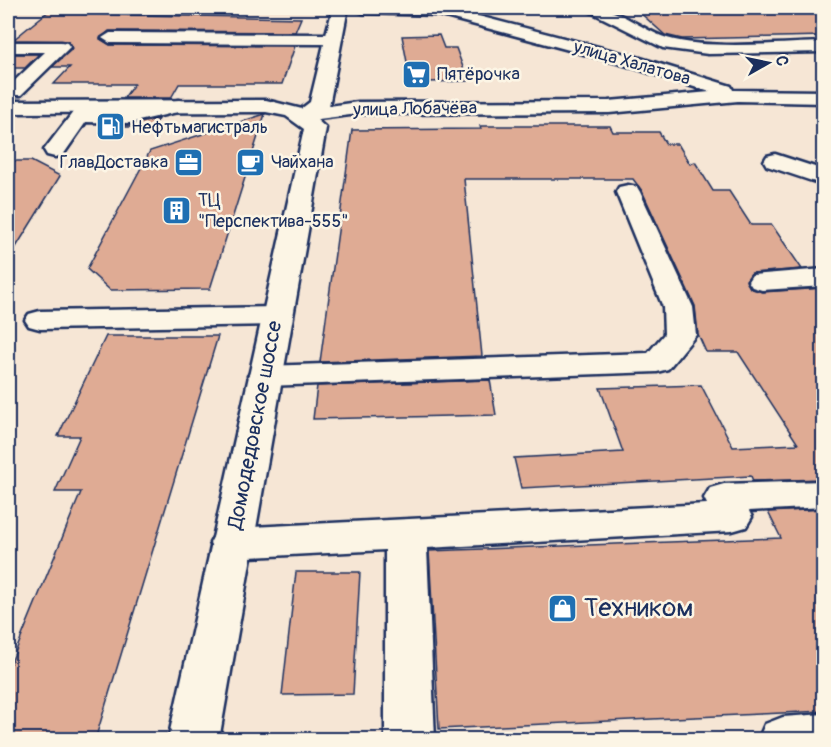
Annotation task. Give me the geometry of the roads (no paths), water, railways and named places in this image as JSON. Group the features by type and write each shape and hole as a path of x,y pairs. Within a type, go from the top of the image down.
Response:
{"street":[{"path":"303,115 320,105 340,8"},
{"path":"363,8 438,10 494,8"},
{"path":"594,8 663,43 708,49 824,47"},
{"name":"улица Халатова","path":"438,10 631,61 814,117"},
{"path":"110,38 333,39"},
{"path":"8,47 61,47 11,99"},
{"path":"449,86 454,108"},
{"name":"улица Лобачёва","path":"84,111 92,117 143,116 179,106 266,106 288,109 303,115 358,108 609,108 738,95 824,97"},
{"path":"11,99 84,111 55,150"},
{"name":"Домодедовское шоссе","path":"193,740 315,128 303,115"},
{"path":"775,161 824,178"},
{"path":"265,376 657,362 680,335 678,307 628,192"},
{"path":"762,280 824,277"},
{"path":"40,320 277,315"},
{"path":"231,543 732,517 724,498 824,494"},
{"path":"406,535 410,740"},
{"path":"783,740 824,737"}],"place":[{"name":"Пятёрочка","path":"416,74"},
{"name":"Нефтьмагистраль","path":"110,127"},
{"name":"ГлавДоставка","path":"189,162"},
{"name":"Чайхана","path":"250,162"},
{"name":"ТЦ \"Перспектива-555\"","path":"177,210"},
{"name":"Техником","path":"563,608"}]}
